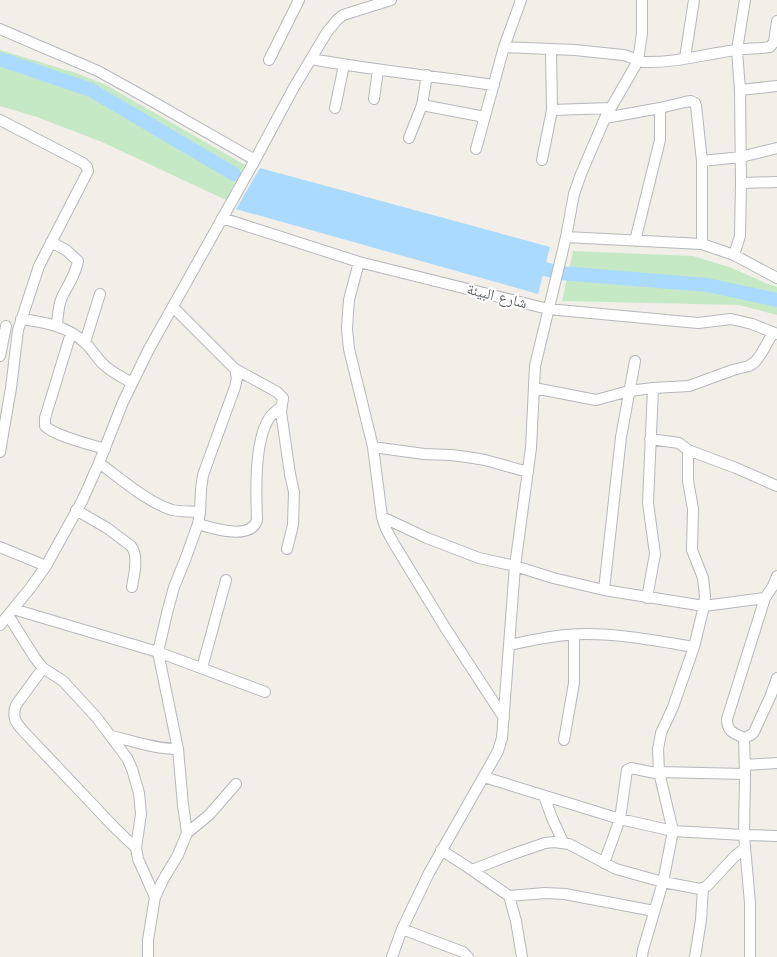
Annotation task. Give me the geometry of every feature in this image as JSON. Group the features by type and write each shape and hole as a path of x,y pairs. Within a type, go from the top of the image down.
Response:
{"street":[{"path":"269,60 299,0"},
{"path":"0,625 46,566 82,501 132,383 293,90 327,32 343,14 391,0"},
{"path":"476,149 504,47 521,0"},
{"path":"392,957 402,929 441,850 484,777 498,751 502,738 515,566 531,448 535,366 566,238 574,194 605,118 638,61 642,33 642,0"},
{"path":"685,58 694,0"},
{"path":"734,254 740,236 741,183 740,90 737,50 745,0"},
{"path":"504,47 574,50 630,56 638,61 668,61 737,50 770,47 774,42 777,20"},
{"path":"0,30 98,72 255,160"},
{"path":"542,160 552,110 551,49"},
{"path":"311,59 494,85"},
{"path":"335,108 344,65"},
{"path":"374,99 378,70"},
{"path":"409,138 422,105 426,75"},
{"path":"740,90 777,86"},
{"path":"605,118 685,102 692,101 695,103 702,162 702,244"},
{"path":"422,105 485,117"},
{"path":"552,110 611,108"},
{"path":"635,241 660,140 660,108"},
{"path":"0,120 83,163 88,171 35,276 21,319 0,452"},
{"path":"702,162 741,157 777,148"},
{"path":"741,183 777,182"},
{"name":"شارع البيئة","path":"222,218 359,262 548,310 698,323 731,319 752,324 775,334"},
{"path":"566,238 702,244 734,254 777,278"},
{"path":"51,242 66,250 78,260 71,282 62,297 57,325"},
{"path":"359,262 349,300 347,329 349,349 373,447 382,517 393,542 504,718"},
{"path":"85,342 100,294"},
{"path":"173,307 235,369 281,395 283,398 281,412 294,492 293,524 287,549"},
{"path":"21,319 57,325 71,333 85,342 103,363 132,383"},
{"path":"0,356 3,326 18,330"},
{"path":"71,333 44,426 58,434 105,449"},
{"path":"534,388 596,400 629,391 689,386 749,366 755,362 775,334"},
{"path":"604,590 621,437 635,361"},
{"path":"187,833 178,750 158,652 174,587 198,524 200,489 203,475 235,387 237,378 235,369"},
{"path":"647,598 655,554 648,503 653,388"},
{"path":"198,524 228,532 249,530 256,525 259,449 265,427 272,414 281,407"},
{"path":"650,439 673,442 684,446 688,450 727,464 777,486"},
{"path":"373,447 424,454 467,457 528,472"},
{"path":"642,957 663,882 673,831 659,773 658,749 661,733 694,647 704,606 705,591 692,550 693,509 688,481 688,450"},
{"path":"99,463 157,504 175,510 200,512"},
{"path":"76,510 107,528 134,550 132,587"},
{"path":"382,517 453,549 479,558 604,590 704,606 765,598"},
{"path":"0,547 46,566"},
{"path":"202,668 226,580"},
{"path":"744,738 729,729 726,720 765,598 776,583"},
{"path":"11,612 158,652 265,692"},
{"path":"11,612 35,658 43,668 63,681 97,718 127,758 139,793 140,814 136,848 138,859 155,897"},
{"path":"509,645 550,637 593,634 635,637 694,647"},
{"path":"564,740 574,683 574,635"},
{"path":"43,668 16,705 13,712 14,719 18,726 136,848"},
{"path":"744,738 754,732 777,678"},
{"path":"111,736 151,747 178,750"},
{"path":"744,738 744,835 749,895 750,957"},
{"path":"604,863 620,818 628,768 659,773 745,769 777,763"},
{"path":"484,777 620,818 673,831 777,836"},
{"path":"148,957 148,940 155,897 163,880 178,855 187,833 209,815 236,784"},
{"path":"544,796 563,842"},
{"path":"472,870 545,844 563,842 625,872 663,882 703,888"},
{"path":"695,957 701,920 703,888 745,848"},
{"path":"441,850 509,896 516,920 522,957"},
{"path":"509,896 545,893 565,894 654,912"},
{"path":"402,929 463,952 468,957"}],"green space":[{"path":"0,50 76,73 106,85 245,165 226,200 102,142 37,117 0,106"},
{"path":"573,251 693,256 732,268 777,287 777,315 739,305 562,301"}],"water":[{"path":"260,168 550,247 538,294 236,209"}],"waterway":[{"path":"0,59 91,90 234,174"},
{"path":"526,264 560,273 707,285 777,300"}]}
